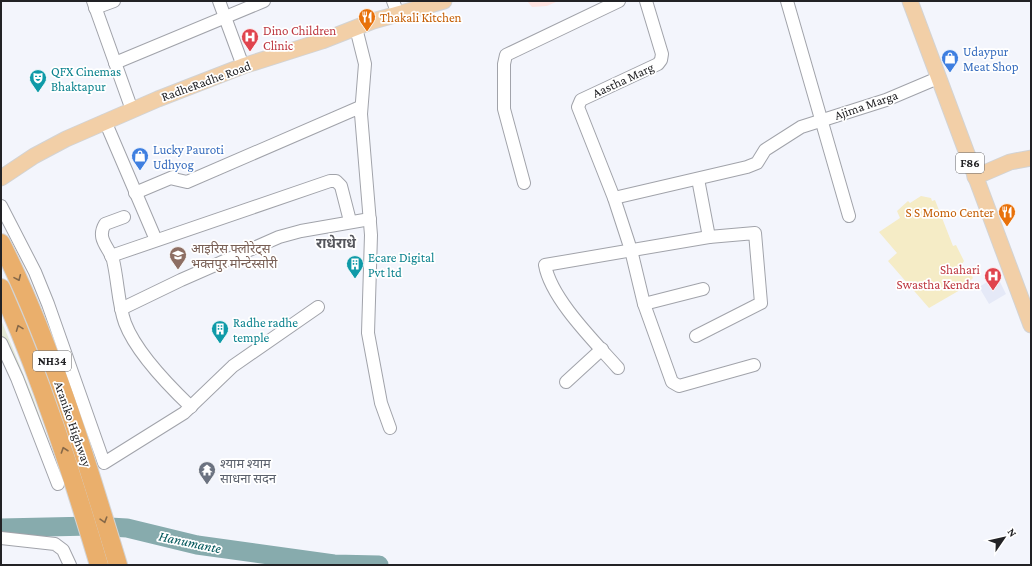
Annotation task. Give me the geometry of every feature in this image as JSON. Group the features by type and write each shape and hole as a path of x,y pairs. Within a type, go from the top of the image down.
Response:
{"highway":[{"name":"Araniko Highway","path":"1,243 18,276 50,357 85,485 99,565"},
{"name":"Araniko Highway","path":"1,288 44,393 85,485 118,565"}],"main road":[{"name":"RadheRadhe Road","path":"1,178 34,156 105,121 132,110 243,66 356,28 396,7 444,1"},
{"name":"F86","path":"910,1 1031,325"},
{"path":"975,177 1010,162 1031,158"}],"street":[{"path":"114,1 94,5 132,110"},
{"path":"219,1 243,66"},
{"path":"115,64 225,16 264,1"},
{"path":"524,183 504,109 504,64 506,55 618,1"},
{"name":"Aastha Marg","path":"614,198 578,107 581,100 658,64 661,60 662,54 646,1"},
{"name":"Ajima Marga","path":"787,1 820,120 886,100 938,78"},
{"path":"356,28 365,64 361,114 370,219 368,333 381,403 390,428"},
{"path":"135,193 173,177 174,179 187,182 358,108 361,114"},
{"path":"754,365 679,386 672,382 644,304 631,250 614,198 757,163 765,150 801,127 820,120 849,216"},
{"path":"105,121 156,240"},
{"path":"698,178 709,237"},
{"path":"111,256 330,181 336,181 341,186 350,221"},
{"path":"1,206 35,272 48,304 104,463 184,413 234,366 318,307"},
{"path":"124,217 105,224 102,229 103,242 111,256 125,323 140,351 192,407"},
{"path":"121,309 180,280 279,237 350,221 370,219"},
{"path":"618,368 560,298 546,271 546,265 709,237 755,233 761,302 696,336"},
{"path":"644,304 704,289"},
{"path":"1,342 17,378 58,484"},
{"path":"566,382 602,349"},
{"path":"1,538 55,544 63,550 70,565"}],"shaded area":[{"path":"527,1 558,1 547,6 532,7"},
{"name":"Shahari Swastha Kendra","path":"997,276 1006,294 989,304 979,287"}],"green space":[{"path":"1,320 33,397 61,477 1,334"}],"sand":[{"path":"921,196 931,198 932,201 935,200 953,246 956,245 964,261 962,264 967,276 971,274 973,278 960,290 929,308 888,261 897,253 879,232 900,218 897,211 908,201 910,203"}],"waterway":[{"name":"Hanumante","path":"1,528 92,526 127,528 197,545 334,564 379,565"}],"place":[{"name":"Thakali Kitchen","path":"367,32"},
{"name":"Dino Children Clinic","path":"250,52"},
{"name":"Udaypur Meat Shop","path":"950,73"},
{"name":"QFX Cinemas Bhaktapur","path":"38,93"},
{"name":"Lucky Pauroti Udhyog","path":"140,171"},
{"name":"S S Momo Center","path":"1007,227"},
{"name":"आइरिस फ्लोरेट्स भक्तपुर मोन्टेस्सोरी","path":"178,270"},
{"name":"Ecare Digital Pvt ltd","path":"355,279"},
{"name":"Shahari Swastha Kendra","path":"993,291"},
{"name":"Radhe radhe temple","path":"220,344"},
{"name":"श्याम श्याम साधना सदन","path":"207,485"}],"district":[{"name":"राधेराधे","path":"336,243"}]}
